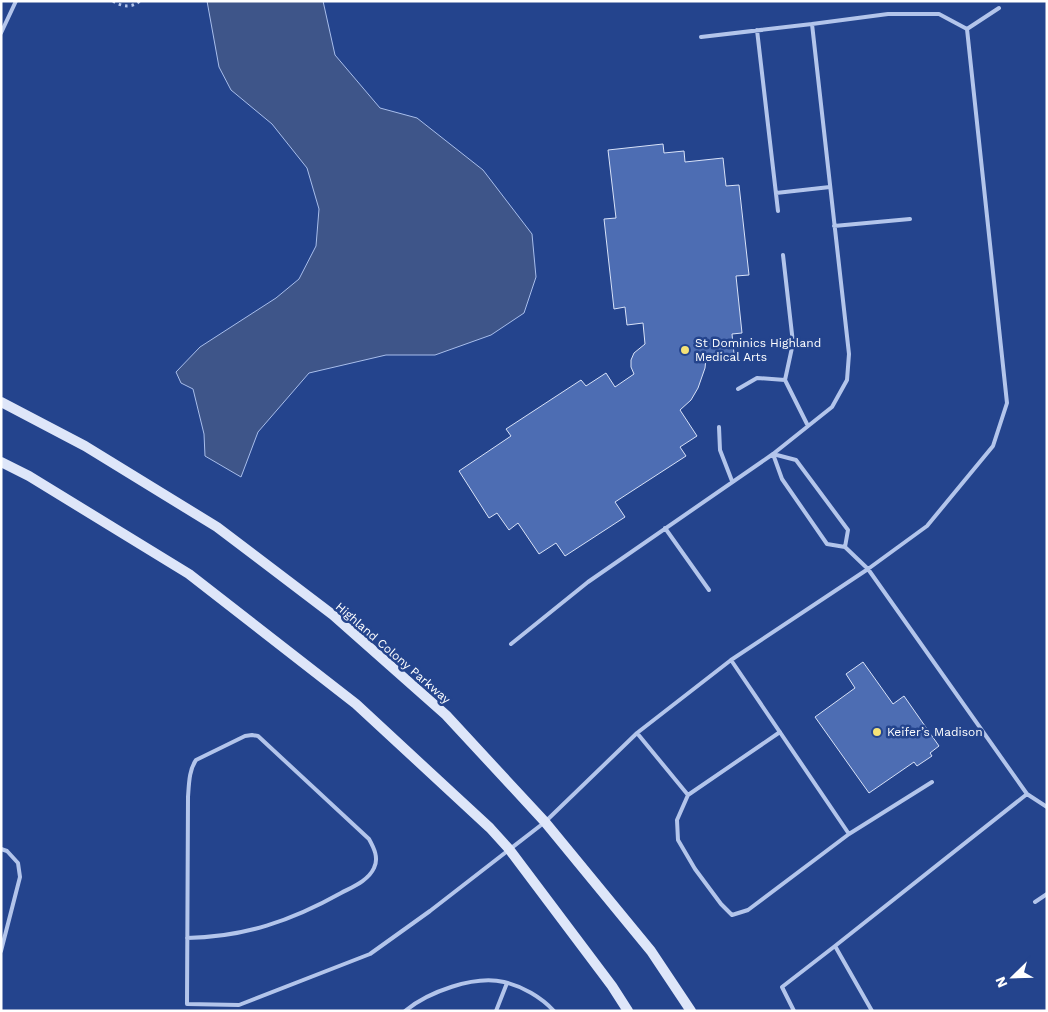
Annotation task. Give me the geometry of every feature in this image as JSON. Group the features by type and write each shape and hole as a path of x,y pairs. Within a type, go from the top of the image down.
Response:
{"street":[{"name":"Highland Colony Parkway","path":"1,402 85,446 217,527 333,615 446,715 545,822 651,951 691,1011"},
{"path":"1,462 29,476 189,574 356,704 490,828 612,986 628,1011"}],"lane":[{"path":"1,33 16,1"},
{"path":"967,30 999,8"},
{"path":"701,37 888,14 939,14 967,30"},
{"path":"510,644 588,582 773,454 832,407 847,380 849,354 812,24"},
{"path":"757,30 778,211"},
{"path":"187,1004 239,1005 370,954 430,911 545,822 637,733 731,660 868,569 927,526 993,446 1007,403 967,30"},
{"path":"776,193 830,187"},
{"path":"834,226 910,219"},
{"path":"783,255 793,343 785,380 808,426"},
{"path":"738,389 757,378 785,380"},
{"path":"719,427 720,450 732,481"},
{"path":"773,454 796,460 848,530 845,547"},
{"path":"773,454 782,479 827,544 845,547 868,569 1028,794 1047,807"},
{"path":"665,528 709,590"},
{"path":"731,660 849,834"},
{"path":"780,732 688,795 677,820 678,840 695,869 721,904 732,915 748,910 849,834 932,782"},
{"path":"637,733 688,795"},
{"path":"186,1011 188,797 192,765 196,760 246,736 252,734 258,736 368,839 374,849 376,858 374,868 358,884 319,905 280,922 256,930 231,935 187,938"},
{"path":"794,1011 782,988 1028,794"},
{"path":"1,849 7,851 18,863 20,877 1,951"},
{"path":"1035,902 1047,894"},
{"path":"835,946 872,1011"},
{"path":"405,1011 433,994 471,982 489,980 507,983 534,995 546,1002 554,1011"},
{"path":"496,1011 507,983"},
{"path":"239,1005 242,1011"}],"path":[{"path":"113,1 119,5 128,6 138,4 140,1"}],"water":[{"path":"207,1 323,1 335,55 380,108 417,118 483,170 532,234 536,277 524,313 491,335 435,355 386,355 309,373 258,432 241,477 205,456 204,434 193,389 181,383 176,372 200,347 276,298 299,279 316,246 319,209 307,168 272,124 231,90 219,67"}],"building":[{"name":"St Dominics Highland Medical Arts","path":"663,144 664,153 684,151 685,162 723,158 726,186 739,185 749,275 736,276 742,333 732,334 734,354 706,358 705,368 698,388 691,400 680,410 697,436 680,447 686,456 615,502 625,517 565,556 556,543 539,554 518,523 509,530 497,513 489,518 459,471 511,436 506,429 581,380 586,386 606,373 615,387 634,374 631,360 634,353 645,344 643,323 627,325 625,307 614,309 604,219 616,218 608,150"},
{"name":"Keifer’s Madison","path":"863,662 893,704 904,696 939,746 930,753 932,756 917,766 914,762 869,793 815,717 855,688 846,674"}],"place":[{"name":"St Dominics Highland Medical Arts","path":"685,350"},
{"name":"Keifer’s Madison","path":"877,732"}]}
